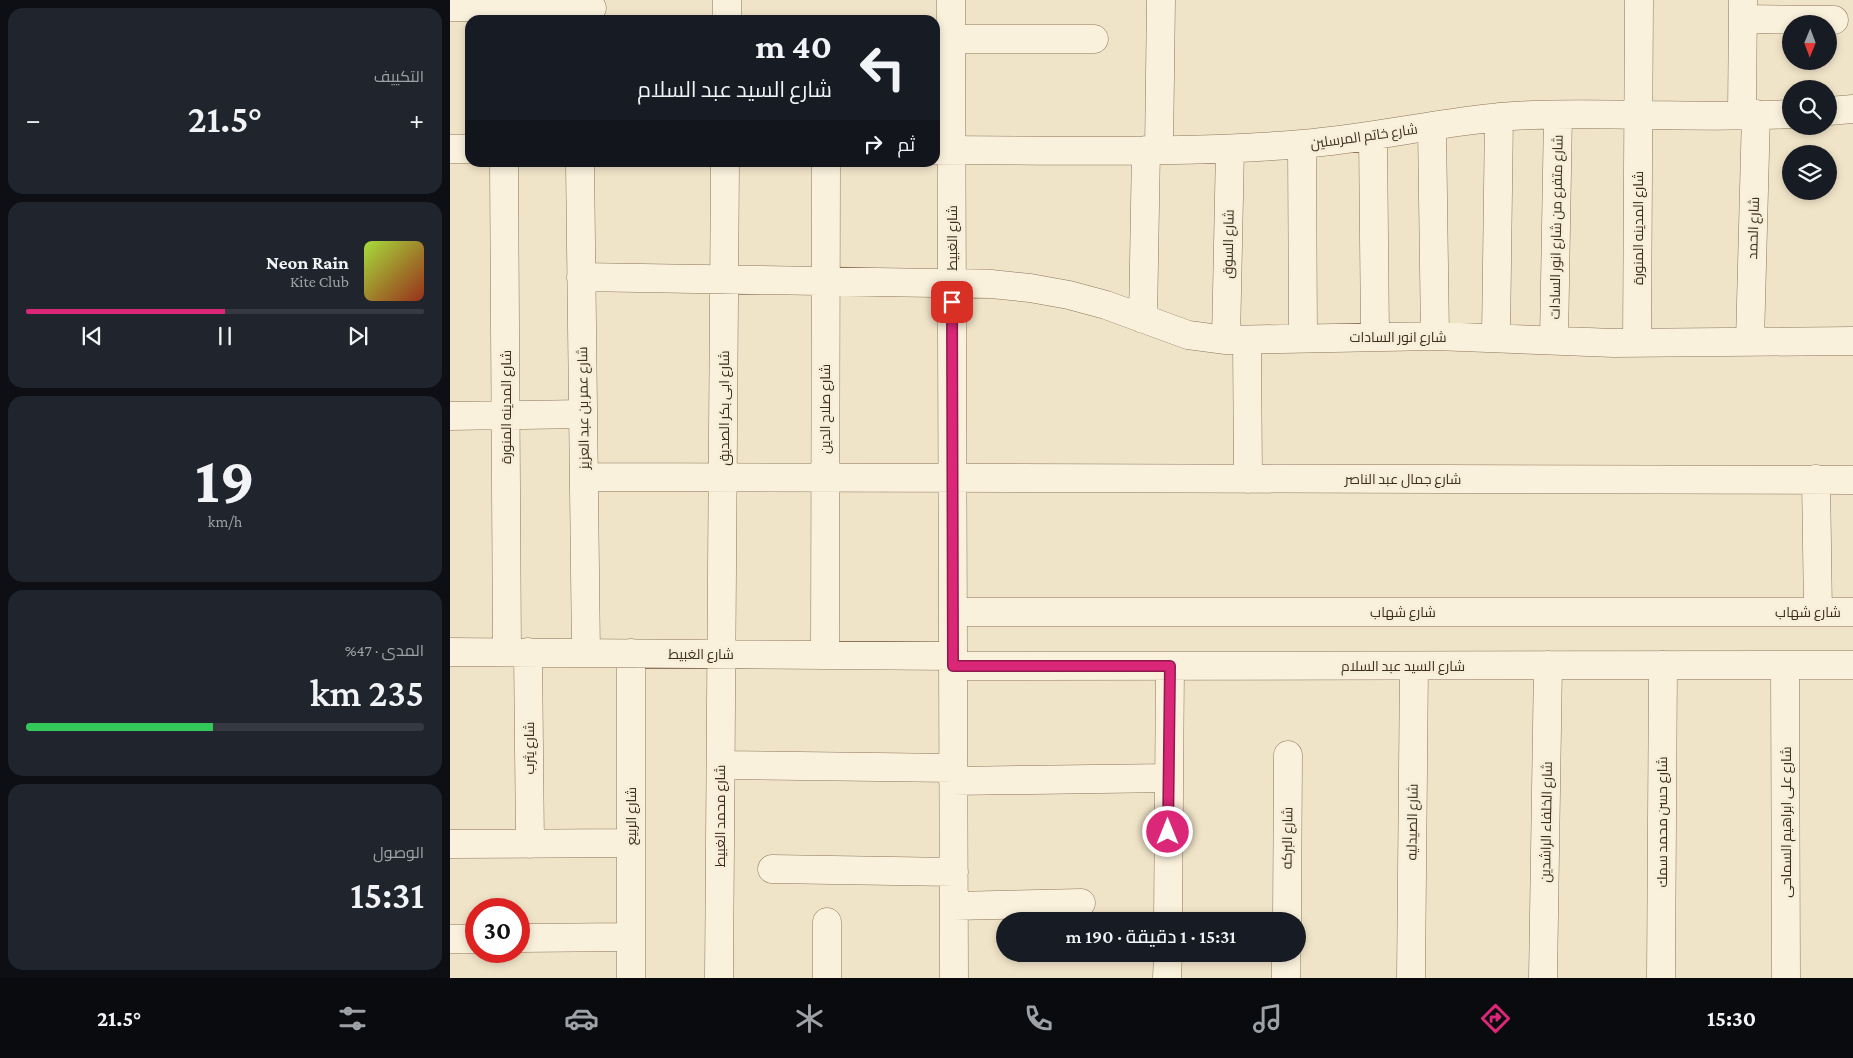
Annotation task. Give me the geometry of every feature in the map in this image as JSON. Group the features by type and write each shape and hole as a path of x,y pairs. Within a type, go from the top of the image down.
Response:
{"street":[{"path":"726,15 727,0"},
{"name":"شارع الغبيط","path":"951,0 951,39 943,150 952,282 954,978"},
{"path":"1143,319 1161,0"},
{"name":"شارع المدينه المنورة","path":"1637,342 1639,0"},
{"path":"450,7 592,9"},
{"path":"1743,10 1788,15"},
{"name":"شارع الحمد","path":"1743,10 1749,115 1750,341"},
{"path":"951,39 1094,39"},
{"path":"1837,110 1853,108"},
{"name":"شارع خاتم المرسلين","path":"943,150 1230,149 1302,144 1373,136 1499,117 1782,114"},
{"name":"شارع متفرع من شارع انور السادات","path":"1554,340 1558,115"},
{"path":"1496,338 1499,117"},
{"path":"1432,127 1435,336"},
{"path":"1373,136 1375,336"},
{"path":"1302,144 1303,338"},
{"path":"450,149 465,150"},
{"name":"شارع السوق","path":"1230,149 1236,340 1248,479"},
{"name":"شارع المدينه المنورة","path":"504,167 506,415 518,652"},
{"name":"شارع عمر بن عبد العزيز","path":"580,167 586,653"},
{"name":"شارع ابى بكر الصديق","path":"721,654 725,167"},
{"name":"شارع صلاح الدين","path":"825,655 826,167"},
{"name":"شارع انور السادات","path":"581,277 991,284 1030,288 1068,295 1106,306 1188,335 1236,340 1435,336 1586,342 1853,340"},
{"path":"450,416 583,414"},
{"name":"شارع جمال عبد الناصر","path":"584,478 1853,480"},
{"path":"1816,480 1818,612"},
{"name":"شارع شهاب","path":"953,612 1853,612"},
{"name":"شارع الغبيط","path":"450,652 825,655 953,661"},
{"name":"شارع يثرب","path":"518,652 530,844"},
{"name":"شارع الربيع","path":"631,978 632,653"},
{"name":"شارع محمد الغبيط","path":"719,978 721,654"},
{"name":"شارع السيد عبد السلام","path":"953,661 1170,666 1853,665"},
{"name":"شارع الخلفاء الراشدين","path":"1543,978 1548,665"},
{"name":"شارع حسن محمد سمك","path":"1661,978 1663,665"},
{"name":"شارع على ابراهيم السماحى","path":"1785,665 1786,978"},
{"path":"1168,912 1170,666"},
{"name":"شارع الصيدليه","path":"1411,978 1414,666"},
{"name":"شارع البركه","path":"1286,912 1288,755"},
{"path":"721,765 953,775 1169,778"},
{"path":"450,844 631,843"},
{"path":"772,869 954,872"},
{"path":"954,906 1081,903"},
{"path":"827,922 827,978"},
{"path":"530,938 631,937"},
{"path":"450,939 465,939"},
{"path":"1167,978 1168,962"},
{"path":"1286,962 1286,978"}],"route":[{"path":"952,302 953,666 1170,666 1168,832"}]}
